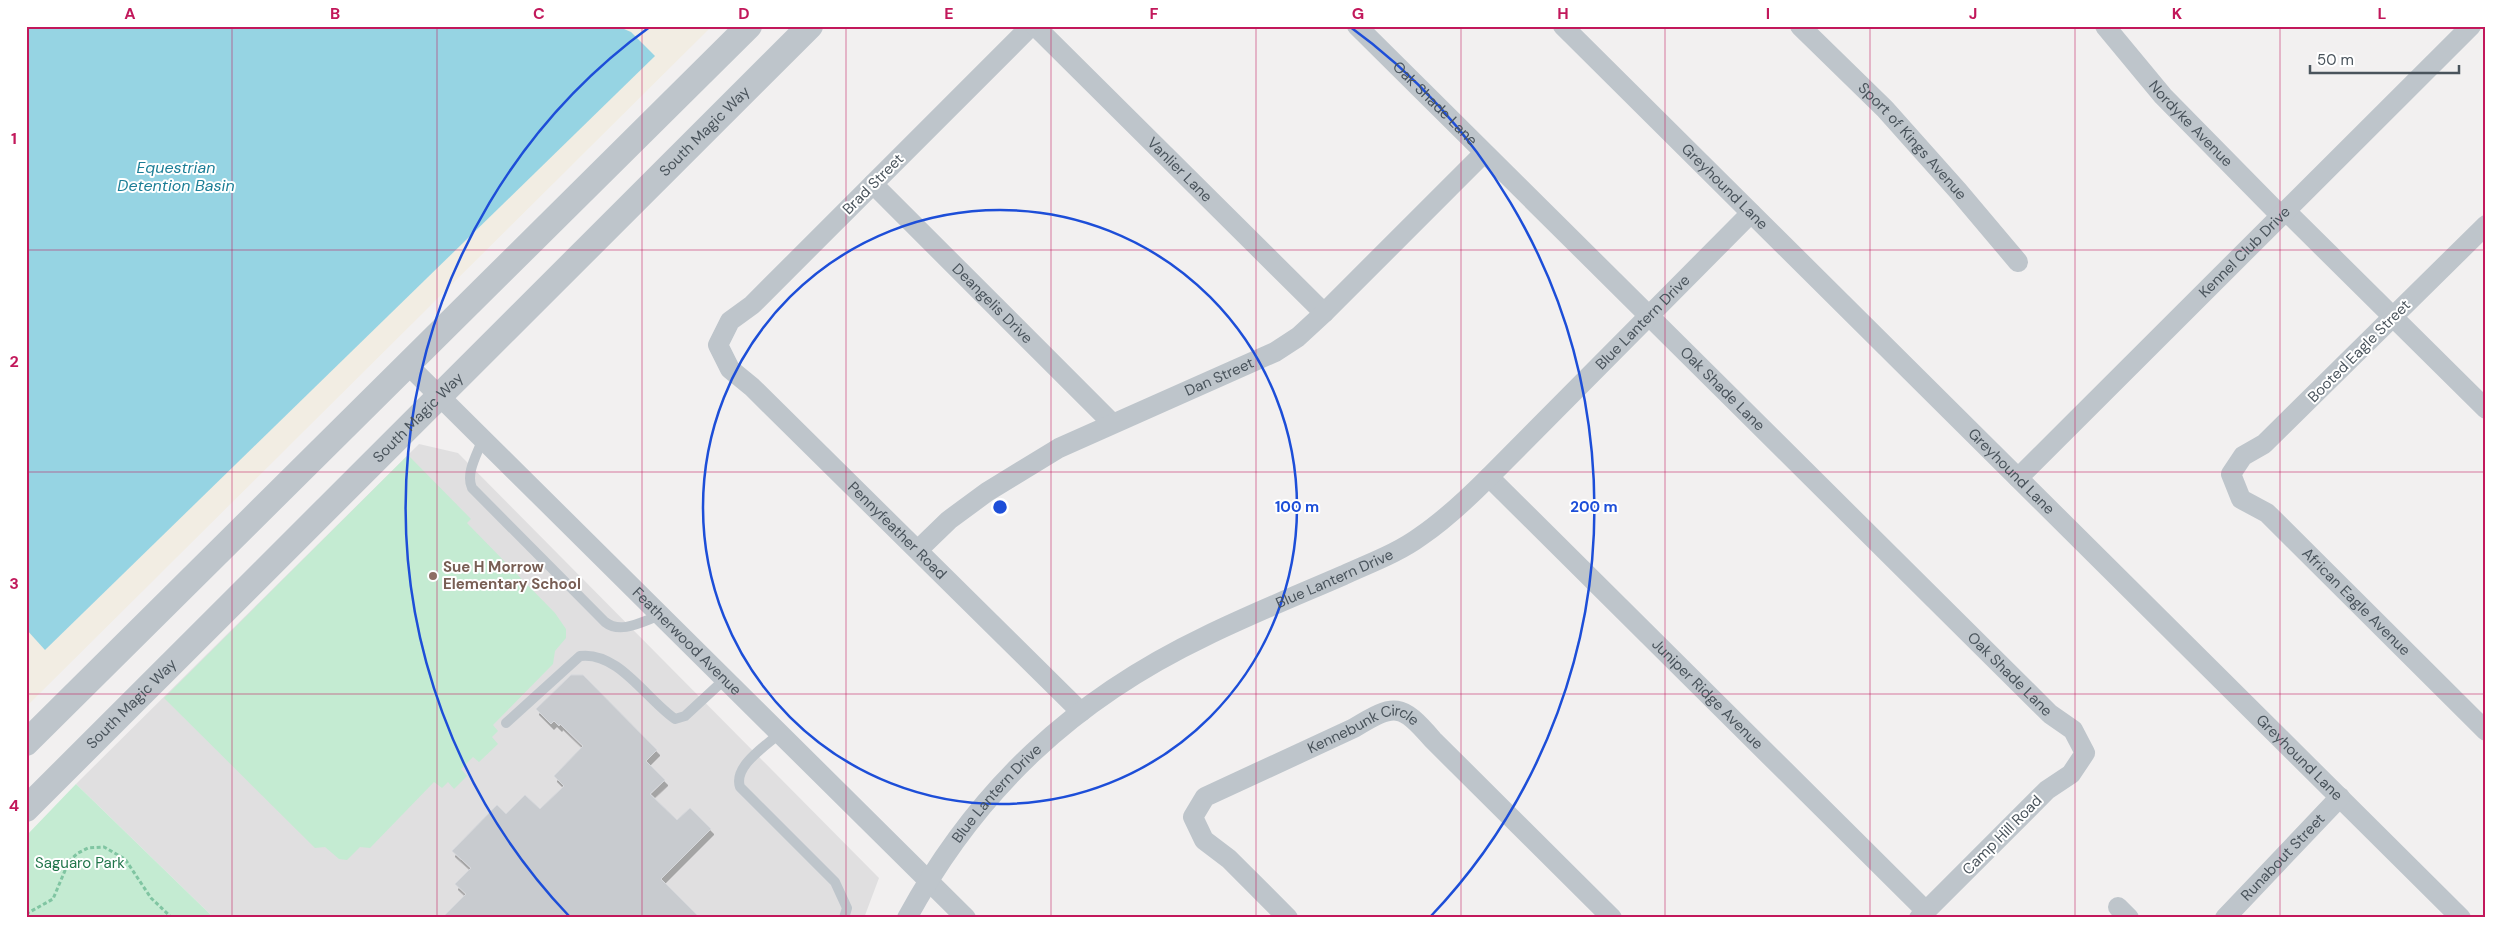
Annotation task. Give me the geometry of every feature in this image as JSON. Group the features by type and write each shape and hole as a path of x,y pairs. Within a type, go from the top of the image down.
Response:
{"street":[{"path":"26,743 749,26"},
{"name":"South Magic Way","path":"26,809 810,26"},
{"name":"Brad Street","path":"718,344 730,320 752,305 1033,26"},
{"name":"Vanlier Lane","path":"1033,26 1324,313"},
{"name":"Oak Shade Lane","path":"1357,26 2050,714 2073,730 2085,753"},
{"name":"Greyhound Lane","path":"1563,26 2461,918"},
{"name":"Sport of Kings Avenue","path":"1800,26 1885,110 1959,192 2018,262"},
{"name":"Nordyke Avenue","path":"2105,26 2163,96 2486,409"},
{"name":"Kennel Club Drive","path":"2018,478 2471,26"},
{"name":"Dan Street","path":"918,550 949,520 987,492 1060,448 1276,352 1298,337 1484,153"},
{"name":"Deangelis Drive","path":"873,184 1112,424"},
{"name":"Blue Lantern Drive","path":"907,918 951,844 989,796 1036,748 1116,686 1182,648 1389,555 1427,532 1454,511 1490,477 1751,213"},
{"name":"Booted Eagle Street","path":"2231,474 2243,456 2264,444 2486,225"},
{"name":"Pennyfeather Road","path":"718,344 730,369 752,387 1081,712"},
{"name":"Featherwood Avenue","path":"407,364 966,918"},
{"name":"African Eagle Avenue","path":"2231,474 2241,499 2267,513 2486,731"},
{"name":"Juniper Ridge Avenue","path":"1490,477 1923,914"},
{"name":"Kennebunk Circle","path":"1288,918 1228,859 1204,840 1193,816 1205,797 1354,728 1376,715 1396,710 1412,716 1433,740 1612,918"},
{"name":"Camp Hill Road","path":"1923,914 2047,790 2071,774 2085,753"},
{"name":"Runabout Street","path":"2225,918 2340,798"}],"lane":[{"path":"483,438 470,472 469,482 472,488 605,622 612,627 620,629 661,615"},
{"path":"506,723 580,656 588,655 612,662 675,719 685,716 725,679"},
{"path":"780,733 740,770 738,780 740,787 835,882 847,908 844,918"}],"path":[{"path":"26,914 53,899 69,861 78,853 88,848 104,847 125,859 151,898 172,918"}],"shaded area":[{"name":"Sue H Morrow Elementary School","path":"419,444 458,453 879,878 864,918 214,918 76,784"}],"green space":[{"path":"408,455 471,519 467,523 555,613 566,629 566,638 555,651 553,664 493,725 498,731 492,737 498,744 479,762 473,757 461,769 467,776 454,789 448,782 442,788 434,782 370,848 360,847 347,860 339,859 325,847 315,848 164,698"},
{"name":"Saguaro Park","path":"76,784 214,918 26,918 26,836"}],"sand":[{"path":"552,26 712,26 26,707 26,528"}],"water":[{"name":"Equestrian Detention Basin","path":"26,26 617,26 631,32 655,56 45,650 26,629"}],"building":[{"path":"571,675 583,675 657,750 646,761 665,780 650,794 677,820 690,808 711,829 661,879 700,918 442,918 466,894 455,884 471,868 452,851 497,805 506,814 525,795 540,809 564,786 554,776 583,746 560,724 559,726 554,721 551,724 536,709"}],"place":[{"name":"Sue H Morrow Elementary School","path":"433,576"}]}
